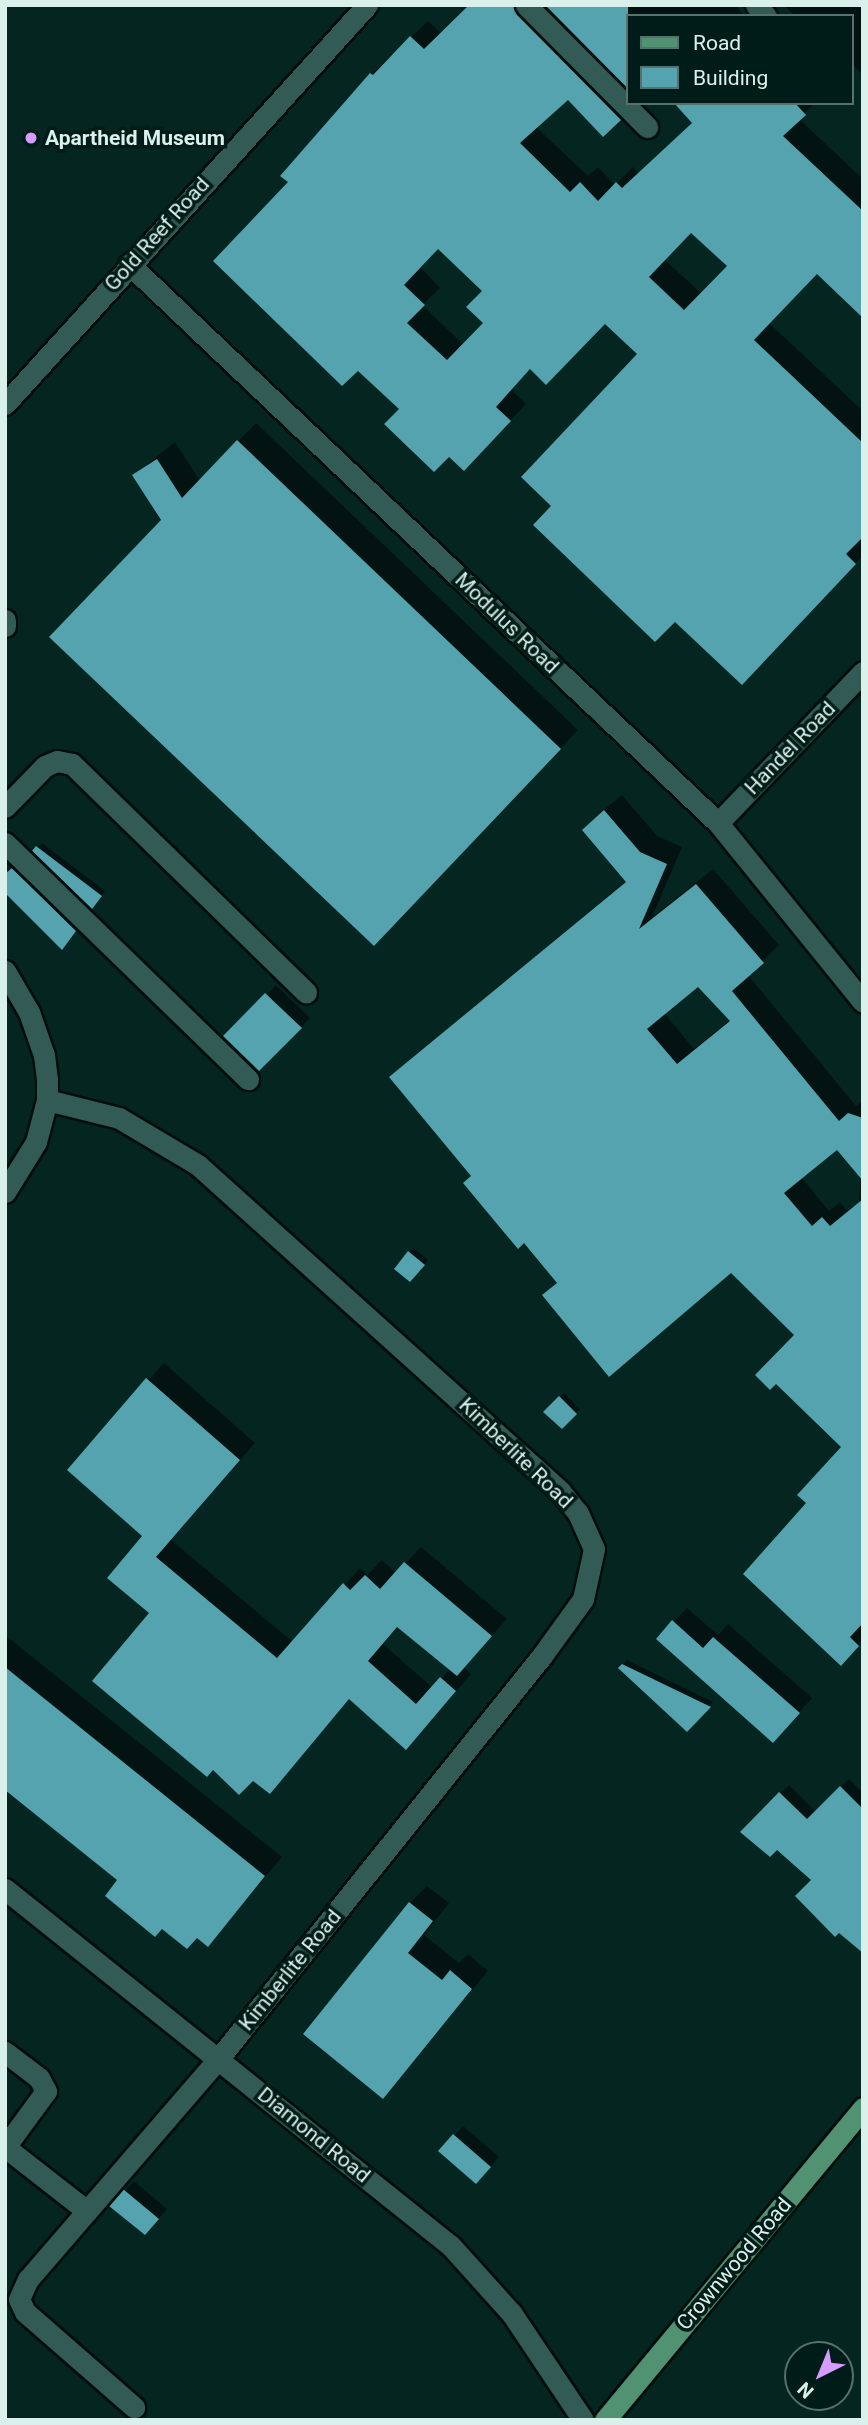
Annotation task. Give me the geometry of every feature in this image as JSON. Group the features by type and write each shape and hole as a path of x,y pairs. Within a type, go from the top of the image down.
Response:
{"main road":[{"name":"Crownwood Road","path":"605,2420 863,2108"}],"street":[{"name":"Gold Reef Road","path":"5,404 129,264 368,5"},
{"path":"526,5 647,127"},
{"name":"Modulus Road","path":"129,264 718,823 863,1002"},
{"name":"Gold Reef Road","path":"5,387 62,339"},
{"path":"5,620 5,626"},
{"name":"Handel Road","path":"718,823 863,672"},
{"path":"5,807 45,766 57,761 72,764 306,992"},
{"path":"5,843 248,1079"},
{"path":"5,971 29,1012 44,1055 47,1100 36,1142 5,1192"},
{"name":"Kimberlite Road","path":"47,1100 119,1118 198,1165 560,1491 590,1532 594,1549 583,1599 541,1657 219,2058 28,2279 19,2299 25,2312 134,2407"},
{"name":"Diamond Road","path":"5,1889 451,2246 512,2314 583,2420"},
{"path":"5,2052 39,2078 46,2091 5,2147 87,2211"}],"building":[{"path":"469,5 513,5 517,14 621,120 603,137 568,100 520,143 570,192 580,182 598,201 616,182 622,188 692,123 676,105 797,105 806,115 783,136 863,211 863,318 817,274 754,340 863,443 863,537 846,554 856,564 742,685 675,622 655,642 533,525 551,506 521,477 637,354 605,324 546,385 530,369 496,407 511,421 464,471 449,457 434,472 384,424 399,409 358,371 342,386 213,261 288,182 280,176 370,73 373,75 410,36 424,49","holes":["691,233 727,266 684,310 649,277","438,249 482,291 466,307 483,323 447,360 407,323 425,305 404,285"]},
{"path":"545,5 628,5 626,87"},
{"path":"237,440 561,749 374,946 49,637 161,520 132,475 157,459 182,498"},
{"path":"604,810 640,852 667,864 639,929 696,884 764,963 732,991 839,1121 848,1113 863,1118 863,1181 837,1150 784,1193 812,1226 822,1217 830,1226 863,1199 863,1623 850,1637 859,1646 841,1666 743,1574 806,1503 797,1495 841,1447 776,1384 770,1390 755,1375 794,1335 731,1273 609,1377 542,1295 557,1283 524,1243 518,1249 463,1183 471,1176 389,1077 626,882 582,830","holes":["698,987 730,1021 677,1064 647,1029"]},
{"path":"36,846 102,896 92,909 32,851"},
{"path":"12,868 76,931 62,950 5,893 5,874"},
{"path":"265,993 302,1028 259,1071 223,1036"},
{"path":"408,1251 425,1265 410,1282 394,1269"},
{"path":"146,1378 240,1460 156,1557 277,1658 343,1583 350,1590 365,1575 380,1589 404,1562 492,1636 457,1676 397,1627 368,1661 416,1704 440,1677 456,1691 406,1750 349,1699 270,1794 253,1781 239,1795 213,1770 207,1777 92,1681 149,1613 107,1578 142,1536 67,1470"},
{"path":"559,1396 577,1414 562,1429 543,1412"},
{"path":"672,1620 703,1648 713,1637 800,1713 773,1743 656,1639"},
{"path":"622,1664 711,1707 687,1732 618,1668"},
{"path":"5,1667 265,1876 208,1947 197,1938 187,1949 162,1929 155,1937 105,1896 117,1880 5,1790"},
{"path":"840,1786 863,1809 863,1953 839,1933 835,1937 795,1896 811,1880 777,1850 770,1857 740,1832 779,1792 807,1819"},
{"path":"409,1902 433,1921 408,1953 442,1980 450,1970 472,1989 383,2099 303,2034"},
{"path":"453,2134 491,2167 476,2184 438,2151"},
{"path":"123,2189 159,2219 145,2235 109,2206"}],"place":[{"name":"Apartheid Museum","path":"31,138"}]}
